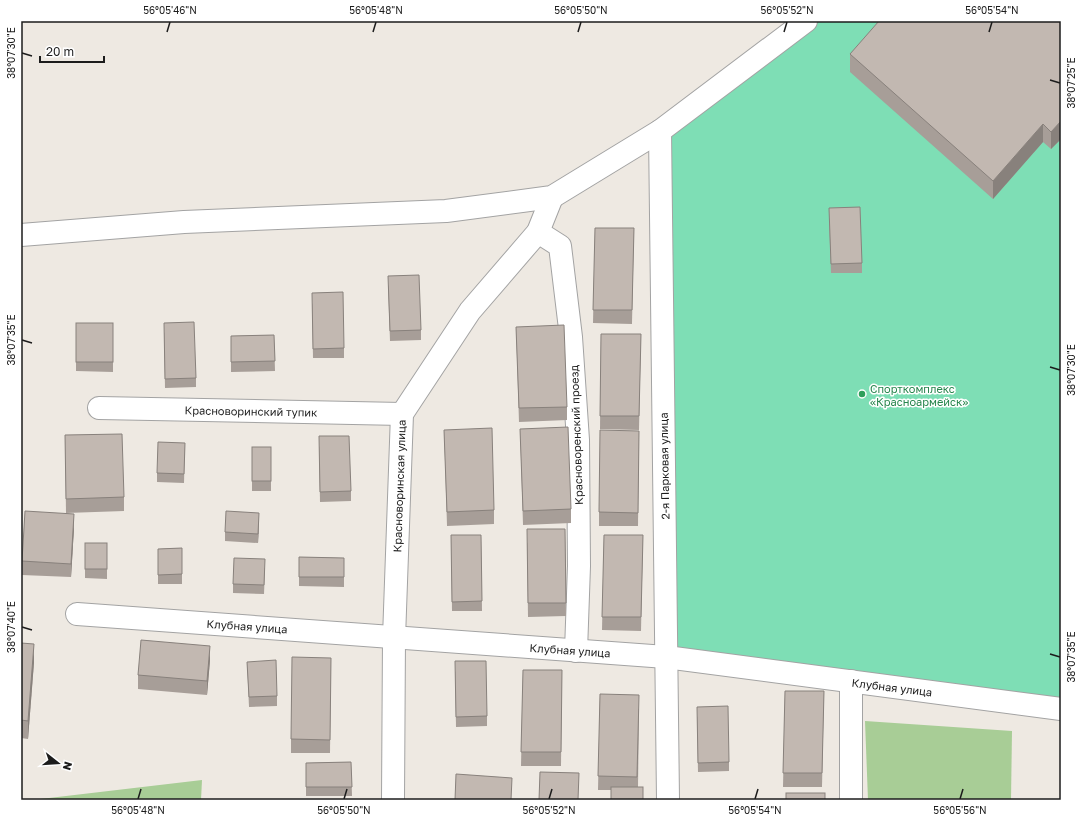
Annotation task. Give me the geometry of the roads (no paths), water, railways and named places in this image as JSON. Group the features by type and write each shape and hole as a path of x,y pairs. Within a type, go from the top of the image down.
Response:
{"street":[{"path":"21,235 184,222 446,211 552,197 660,131 806,21"},
{"name":"2-я Парковая улица","path":"660,131 668,800"},
{"name":"Красноворинская улица","path":"393,800 394,638 402,414 470,311 538,232 552,197"},
{"name":"Красноворенский проезд","path":"538,232 560,246 571,337 578,440 579,566 576,651"},
{"name":"Красноворинский тупик","path":"99,408 402,414"},
{"name":"Клубная улица","path":"77,614 666,657 1061,709"},
{"path":"851,681 851,800"}],"place":[{"name":"Спорткомплекс «Красноармейск»","path":"862,394"}]}
